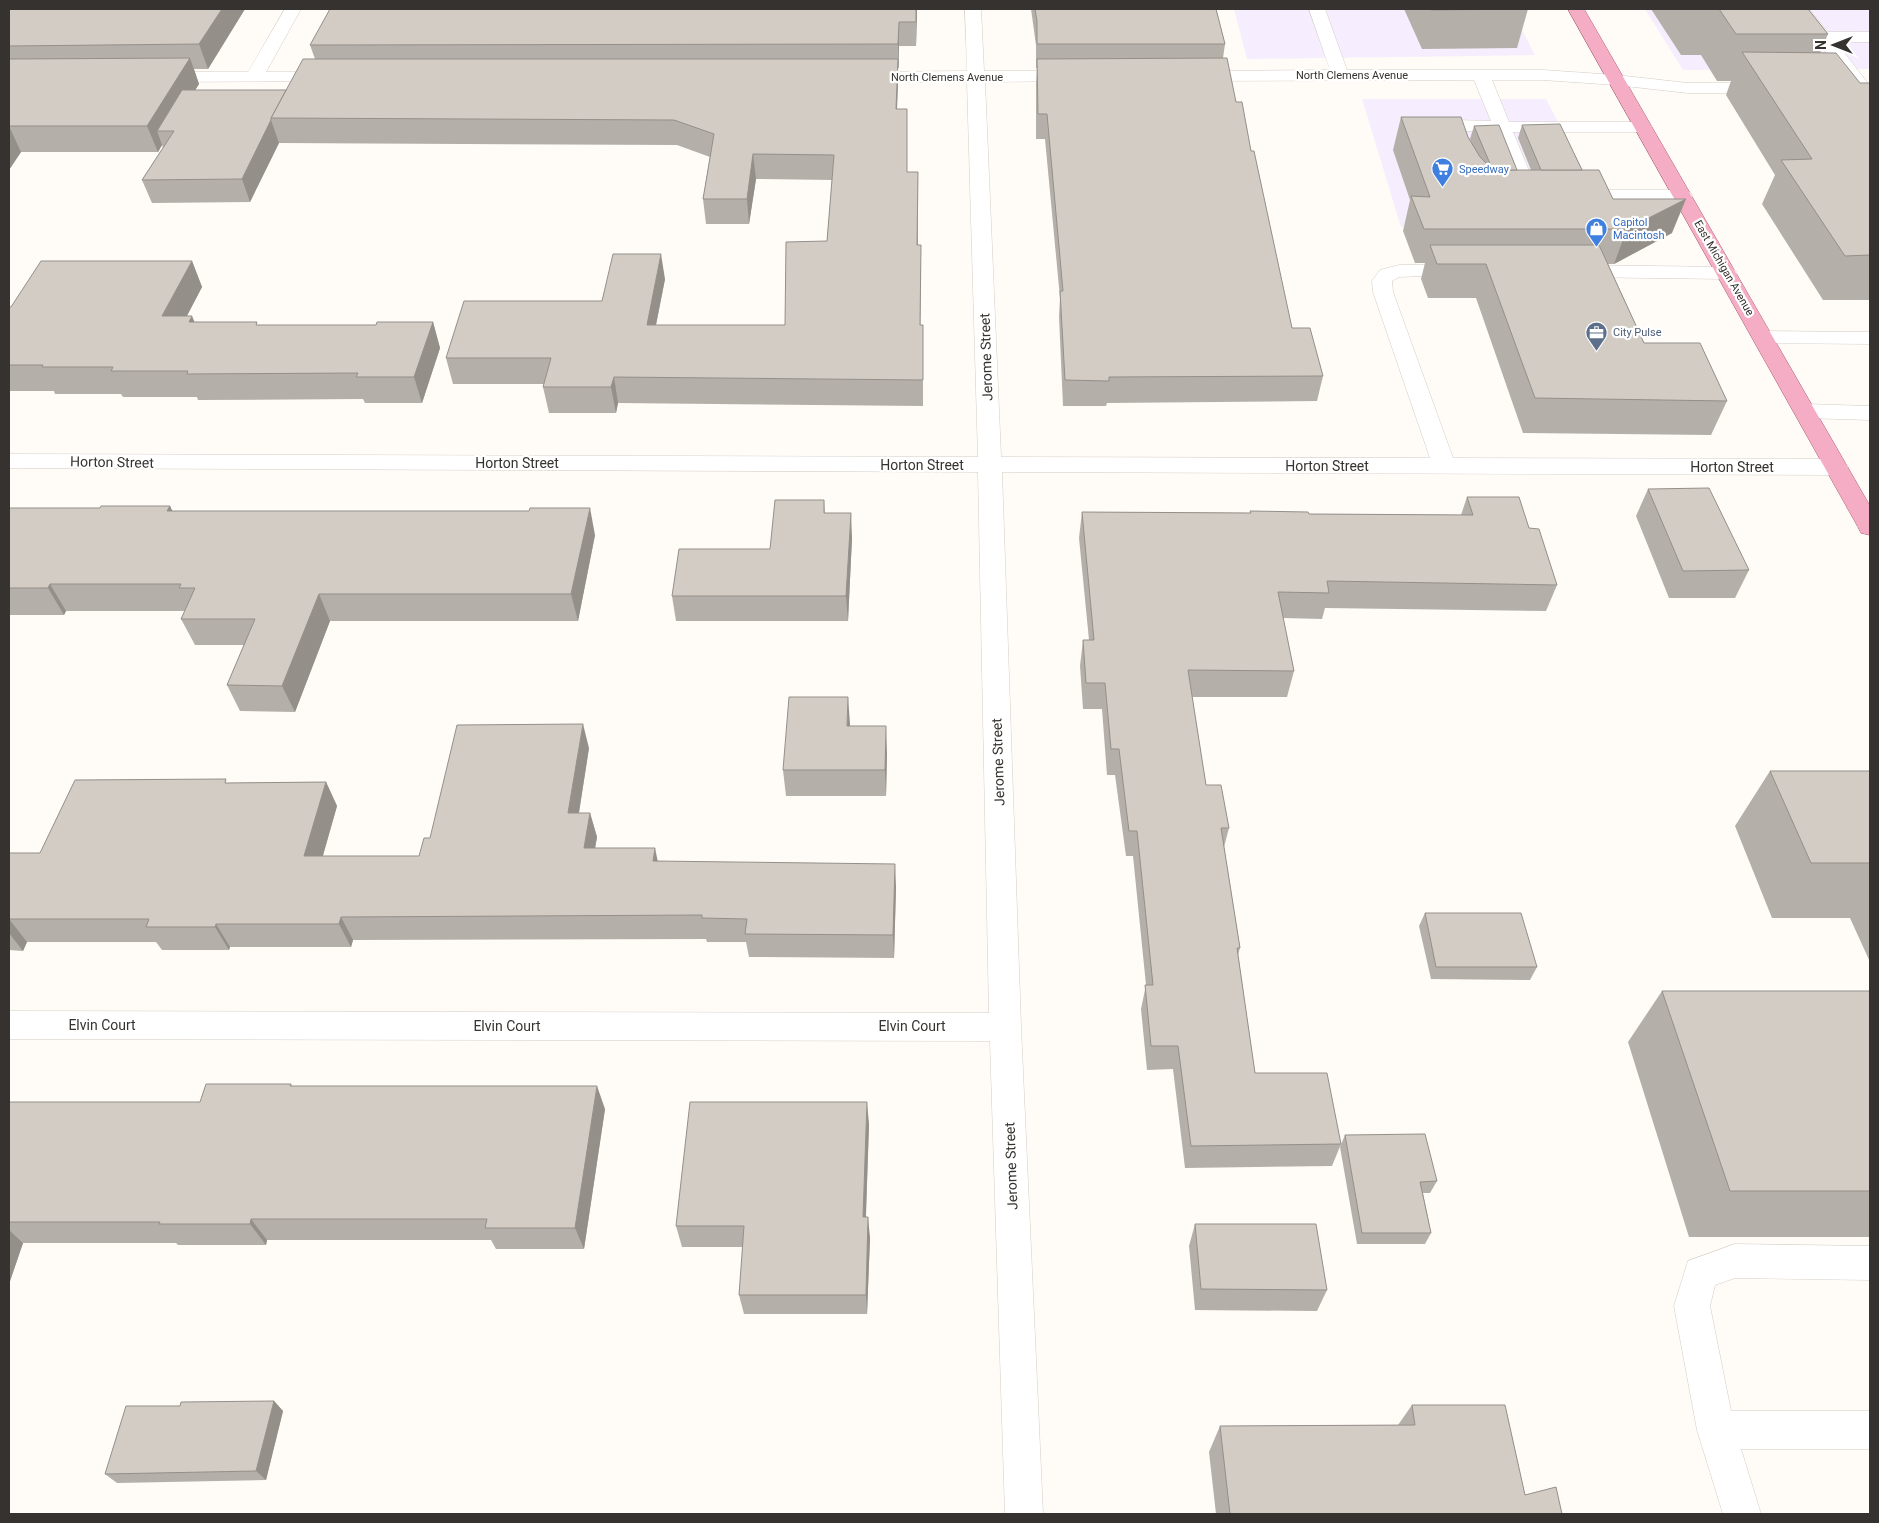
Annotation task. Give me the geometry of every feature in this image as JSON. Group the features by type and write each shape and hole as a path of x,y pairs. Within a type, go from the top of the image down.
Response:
{"main road":[{"name":"East Michigan Avenue","path":"1576,9 1870,527"}],"street":[{"path":"254,76 293,9"},
{"name":"Jerome Street","path":"973,9 990,465 1005,1027 1024,1514"},
{"path":"1317,9 1340,75"},
{"path":"1801,9 1867,89"},
{"path":"1823,37 1870,37"},
{"path":"1481,75 1502,127 1522,196 1683,196"},
{"name":"North Clemens Avenue","path":"1177,76 1543,75 1616,80 1688,88 1785,88"},
{"name":"North Clemens Avenue","path":"848,77 1089,76"},
{"path":"146,77 343,77"},
{"path":"1844,89 1867,89"},
{"path":"1470,168 1454,124 1502,127 1643,127"},
{"path":"1444,466 1383,292 1382,281 1387,274 1399,271 1480,270"},
{"path":"1553,270 1727,273"},
{"path":"1763,337 1870,338"},
{"path":"1805,411 1870,413"},
{"name":"Horton Street","path":"9,461 1836,467"},
{"name":"Elvin Court","path":"9,1025 1005,1027"},
{"path":"1742,1514 1716,1430 1692,1306 1700,1273 1735,1261 1870,1263"},
{"path":"1716,1430 1870,1430"}],"shaded area":[{"path":"1234,9 1511,9 1535,55 1247,59"},
{"path":"1645,9 1870,9 1870,69 1683,70"},
{"path":"1362,99 1546,99 1614,228 1401,227"}],"building":[{"path":"9,9 222,9 199,44 9,46"},
{"path":"330,9 916,9 916,22 899,22 898,44 310,45"},
{"path":"1035,9 1216,9 1225,44 1037,44"},
{"path":"1430,9 1521,9 1431,10"},
{"path":"1719,9 1808,9 1828,34 1736,34"},
{"path":"1742,52 1836,53 1860,83 1870,83 1870,255 1845,256 1781,160 1812,159"},
{"path":"190,58 147,126 9,126 9,59"},
{"path":"1227,58 1236,102 1242,102 1251,151 1254,151 1292,328 1310,328 1323,376 1109,377 1109,381 1065,380 1060,291 1063,291 1047,114 1038,114 1037,59"},
{"path":"303,59 898,59 896,109 907,109 907,172 918,172 917,245 921,245 920,325 923,325 923,380 614,377 611,387 543,387 551,358 446,358 464,301 602,301 613,254 661,254 647,325 785,325 786,242 827,241 834,155 753,154 747,199 703,199 714,134 674,120 271,118"},
{"path":"182,90 286,90 242,179 142,180 174,131 157,131"},
{"path":"1401,117 1461,117 1468,137 1480,157 1488,165 1498,170 1599,170 1613,199 1686,199 1627,229 1424,229 1411,196 1430,197"},
{"path":"1560,124 1582,170 1541,170 1522,125"},
{"path":"1499,125 1517,170 1498,170 1491,166 1474,126"},
{"path":"1430,245 1599,245 1644,343 1700,343 1727,401 1535,398 1486,264 1437,264"},
{"path":"41,261 192,261 162,316 192,316 189,322 257,322 256,325 376,325 377,322 433,322 414,377 356,377 358,373 187,374 188,371 111,371 113,367 9,365 9,307 11,307"},
{"path":"1709,488 1749,570 1683,571 1648,489"},
{"path":"1467,497 1519,497 1529,528 1539,529 1557,585 1327,581 1329,593 1278,592 1294,671 1188,670 1206,785 1221,785 1229,828 1221,828 1240,948 1237,948 1255,1073 1327,1073 1341,1144 1191,1146 1178,1046 1151,1046 1145,985 1153,985 1137,831 1129,831 1119,749 1111,749 1105,683 1086,683 1083,640 1094,640 1082,512 1251,513 1250,511 1308,512 1309,514 1473,515"},
{"path":"775,500 824,500 824,513 851,513 846,596 672,596 679,549 770,549"},
{"path":"101,506 170,506 167,511 529,511 530,508 590,508 571,594 319,594 282,686 227,685 255,619 181,619 195,588 179,588 181,584 50,584 48,588 9,588 9,508 100,508"},
{"path":"789,697 848,697 847,726 886,726 885,770 783,770"},
{"path":"583,724 568,813 590,813 584,848 655,848 653,861 895,864 893,935 745,934 747,919 702,918 702,915 341,917 339,924 216,924 215,927 146,927 149,919 9,919 9,853 40,853 75,780 226,779 225,783 326,782 304,856 419,856 424,838 430,838 457,725"},
{"path":"1770,771 1870,771 1870,863 1811,863"},
{"path":"1425,913 1521,913 1537,967 1436,967"},
{"path":"1662,991 1870,991 1870,1191 1730,1191"},
{"path":"206,1084 291,1084 290,1086 597,1086 575,1228 485,1228 487,1219 251,1219 250,1224 9,1222 9,1102 200,1102"},
{"path":"690,1102 867,1102 863,1217 868,1217 866,1295 739,1295 744,1226 676,1226"},
{"path":"1425,1134 1437,1181 1420,1182 1431,1233 1362,1233 1345,1135"},
{"path":"1195,1224 1316,1224 1327,1290 1201,1289"},
{"path":"274,1401 256,1471 105,1474 126,1406 180,1406 181,1402"},
{"path":"1412,1405 1505,1405 1525,1495 1556,1487 1562,1514 1230,1514 1220,1426 1415,1425"}],"place":[{"name":"Speedway","path":"1443,188"},
{"name":"Capitol Macintosh","path":"1597,247"},
{"name":"City Pulse","path":"1597,351"}]}
